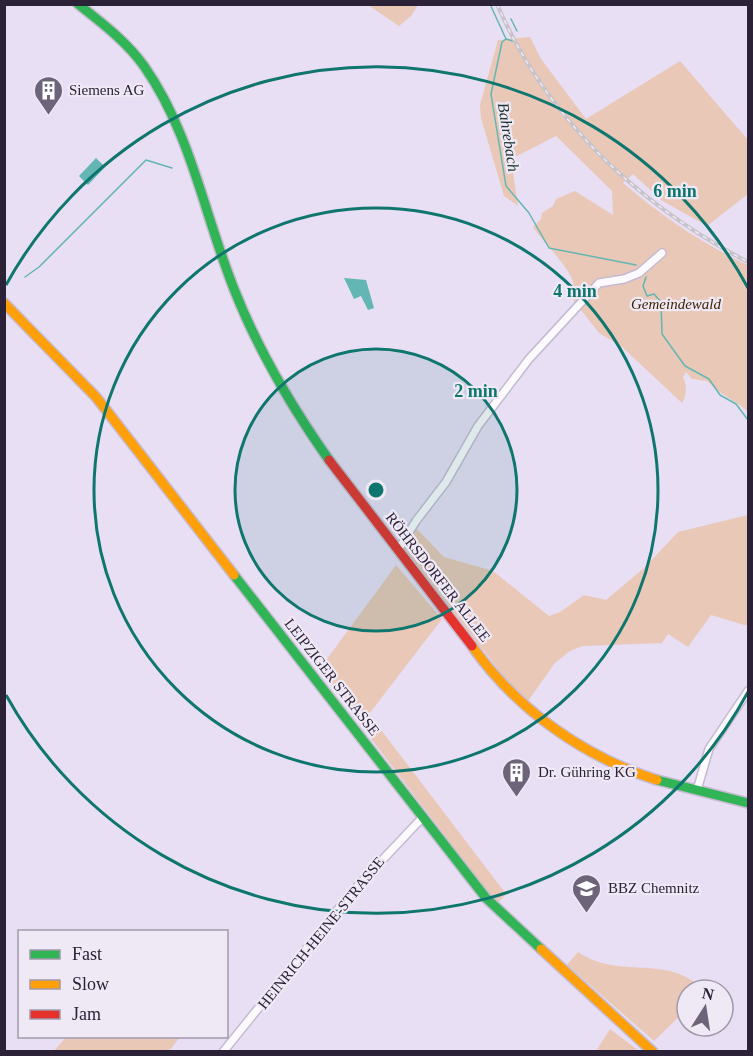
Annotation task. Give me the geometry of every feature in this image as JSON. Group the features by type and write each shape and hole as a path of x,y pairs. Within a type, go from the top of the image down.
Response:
{"street":[{"name":"RÖHRSDORFER ALLEE","path":"78,4 129,47 165,97 186,144 234,290 275,377 316,445 518,700 613,763 697,790 748,802"},
{"path":"398,550 446,482 478,426 537,350 599,283 624,279 639,273 662,253"},
{"name":"LEIPZIGER STRASSE","path":"4,303 96,398 486,898 653,1052"},
{"path":"697,790 709,749 748,691"},
{"name":"HEINRICH-HEINE-STRASSE","path":"223,1052 352,892 422,818"}],"green space":[{"path":"368,5 418,5 411,16 399,26"},
{"name":"Gemeindewald","path":"530,37 541,59 586,119 680,61 748,140 748,194 707,226 661,200 633,174 623,183 683,228 748,265 748,412 707,381 692,379 686,372 683,377 686,390 682,403 621,346 599,333 574,301 571,276 533,227 541,219 542,213 553,206 556,199 575,191 613,215 612,191 556,136 511,159 518,206 504,196 481,118 480,105 498,40"},
{"path":"748,515 748,626 711,615 688,647 668,634 662,643 583,646 570,651 555,663 528,701 514,690 404,548 417,529 444,557 493,571 549,616 560,612 584,595 606,600 644,568 678,532"},
{"path":"396,565 442,619 369,714 506,894 498,903 319,670"},
{"path":"578,952 610,965 658,969 687,978 675,978 675,1021 654,1041 567,965"},
{"path":"610,1029 639,1051 596,1051"},
{"path":"65,1038 179,1038 169,1051 54,1051"}],"shaded area":[{"path":"96,158 105,167 88,185 79,176"},
{"path":"344,278 366,280 374,308 368,310 361,296 354,299"}],"waterway":[{"name":"Bahrebach","path":"490,4 506,39 502,42 491,94 506,186 529,213 549,248 636,265"},
{"path":"511,19 517,31"},
{"name":"Bahrebach","path":"506,39 513,41"},
{"path":"25,277 39,267 146,160 172,168"},
{"name":"Bahrebach","path":"646,277 643,286 647,296 654,294 661,302 662,334 685,366 709,379 720,395 736,404 748,420"}],"railway":[{"path":"497,4 517,46 542,85 569,121 600,155 670,214 708,240 748,262"}],"traffic: fast":[{"path":"78,4 129,48 144,66 160,92 185,146 223,261 243,312 276,377 329,460"},
{"path":"234,575 486,898 541,949"},
{"path":"657,780 748,803"}],"traffic: slow":[{"path":"4,303 96,397 234,575"},
{"path":"472,646 509,690 554,728 603,758 657,780"},
{"path":"541,949 653,1052"}],"traffic: jam":[{"path":"329,460 472,646"}],"place":[{"name":"Siemens AG","path":"48,116"},
{"name":"Dr. Gühring KG","path":"517,798"},
{"name":"BBZ Chemnitz","path":"587,914"}]}
